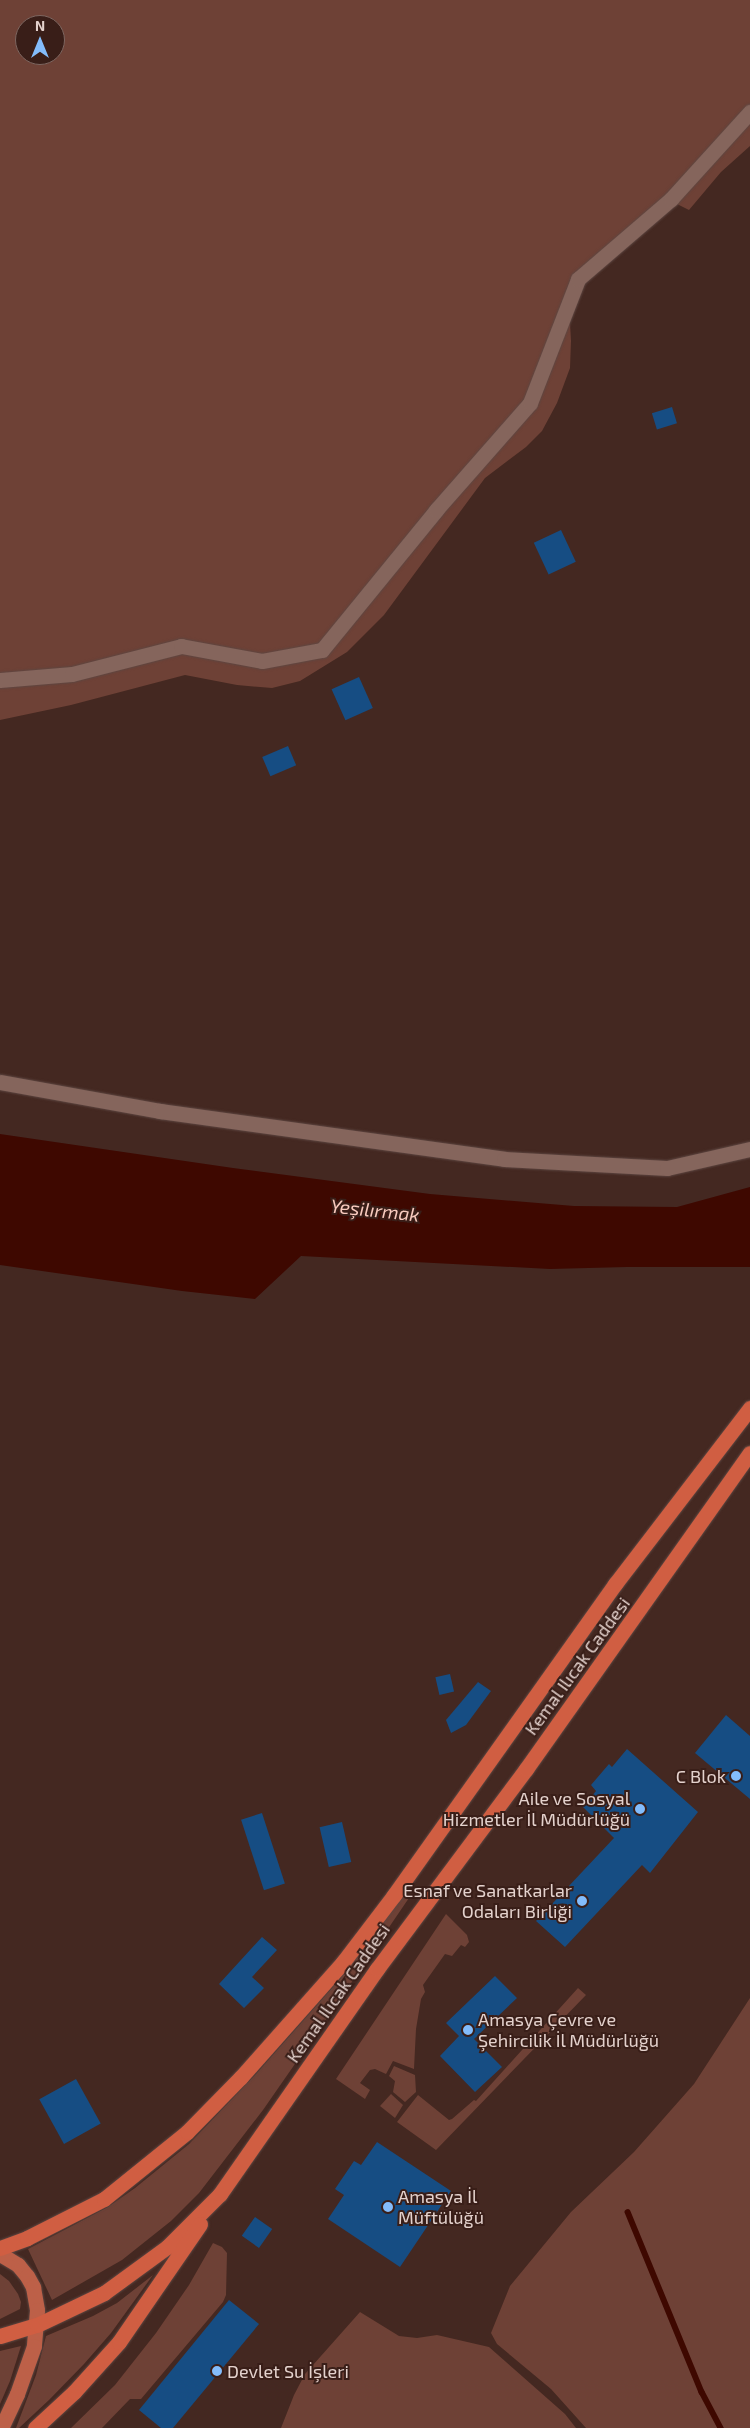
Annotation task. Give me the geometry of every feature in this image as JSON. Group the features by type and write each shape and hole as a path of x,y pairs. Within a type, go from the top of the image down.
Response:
{"highway":[{"name":"Kemal Ilıcak Caddesi","path":"0,2248 75,2215 110,2195 187,2132 248,2070 343,1962 394,1895 615,1584 750,1408"},
{"name":"Kemal Ilıcak Caddesi","path":"0,2336 37,2325 104,2293 174,2241 220,2194 377,1969 526,1769 750,1453"},
{"path":"35,2428 74,2392 119,2342 174,2266 220,2194"}],"main road":[{"path":"0,2254 9,2257 27,2276 36,2298 37,2325 34,2346 26,2373 2,2428"}],"street":[{"path":"0,680 72,674 181,646 262,661 322,650 436,510 530,403 578,279 671,199 750,112"},
{"path":"0,1082 160,1111 504,1159 667,1168 750,1149"}],"shaded area":[{"path":"0,0 750,0 750,146 721,172 689,210 677,204 597,260 569,304 570,368 557,403 542,431 526,447 485,478 384,615 347,652 300,681 272,688 237,685 185,675 71,705 0,720"},
{"path":"405,1892 411,1895 347,1989 263,2110 199,2193 171,2221 122,2260 52,2300 28,2249 108,2207 135,2188 189,2144 256,2074 340,1979"},
{"path":"446,1914 467,1935 469,1942 465,1947 461,1945 452,1956 445,1954 423,1985 425,1992 421,1999 416,2029 414,2069 393,2061 386,2074 375,2069 370,2070 360,2083 370,2090 365,2099 336,2079"},
{"path":"578,1988 586,1995 436,2150 397,2122 418,2095 449,2120 452,2119 474,2100 476,2101"},
{"path":"750,1998 750,2428 586,2428 551,2389 497,2344 491,2333 510,2286 571,2212 634,2152 694,2084"},
{"path":"394,2066 415,2075 416,2092 405,2102 393,2092 395,2081 389,2076"},
{"path":"391,2094 403,2105 395,2118 380,2106"},
{"path":"213,2243 222,2247 227,2253 226,2295 223,2302 141,2399 130,2399 102,2428 71,2428 115,2385 156,2333 189,2285"},
{"path":"0,2274 9,2281 21,2302 20,2309 0,2319"},
{"path":"153,2275 111,2333 84,2364 49,2400 19,2428 16,2428 36,2375 46,2336 93,2316 117,2303"},
{"path":"360,2312 399,2336 417,2338 437,2335 489,2347 565,2414 576,2428 281,2428 294,2395 305,2374"},
{"path":"21,2346 10,2381 0,2404 0,2351"}],"water":[{"name":"Yeşilırmak","path":"0,1134 430,1194 574,1206 677,1207 750,1187 750,1267 550,1269 301,1256 255,1299 182,1291 0,1265"}],"building":[{"path":"672,407 677,423 657,429 652,413"},
{"path":"561,530 576,562 549,574 534,543"},
{"path":"359,677 373,708 345,720 332,689"},
{"path":"288,746 296,765 270,776 262,757"},
{"path":"450,1674 454,1692 439,1695 435,1677"},
{"path":"478,1682 491,1691 466,1725 451,1733 446,1720"},
{"name":"C Blok","path":"726,1715 750,1736 750,1799 695,1753"},
{"name":"Aile ve Sosyal Hizmetler İl Müdürlüğü","path":"627,1749 698,1812 650,1873 642,1865 565,1947 536,1921 614,1838 583,1807 596,1791 591,1785 609,1764 612,1767"},
{"path":"262,1813 285,1883 264,1890 241,1820"},
{"path":"342,1822 351,1862 329,1867 320,1827"},
{"path":"262,1937 277,1950 252,1977 264,1988 244,2008 219,1984"},
{"name":"Amasya Çevre ve Şehircilik İl Müdürlüğü","path":"495,1976 517,1998 474,2039 502,2067 475,2092 440,2056 459,2036 446,2023"},
{"path":"76,2079 101,2124 64,2144 39,2099"},
{"name":"Amasya İl Müftülüğü","path":"377,2142 451,2191 400,2267 328,2219 344,2195 335,2189 354,2161 361,2165"},
{"path":"255,2217 272,2229 259,2248 242,2236"},
{"path":"229,2300 259,2324 173,2428 161,2428 139,2410"}],"waterway":[{"path":"628,2212 702,2392 721,2428"}],"place":[{"name":"C Blok","path":"736,1776"},
{"name":"Aile ve Sosyal Hizmetler İl Müdürlüğü","path":"640,1809"},
{"name":"Esnaf ve Sanatkarlar Odaları Birliği","path":"582,1901"},
{"name":"Amasya Çevre ve Şehircilik İl Müdürlüğü","path":"468,2030"},
{"name":"Amasya İl Müftülüğü","path":"388,2207"},
{"name":"Devlet Su İşleri","path":"217,2371"}]}
